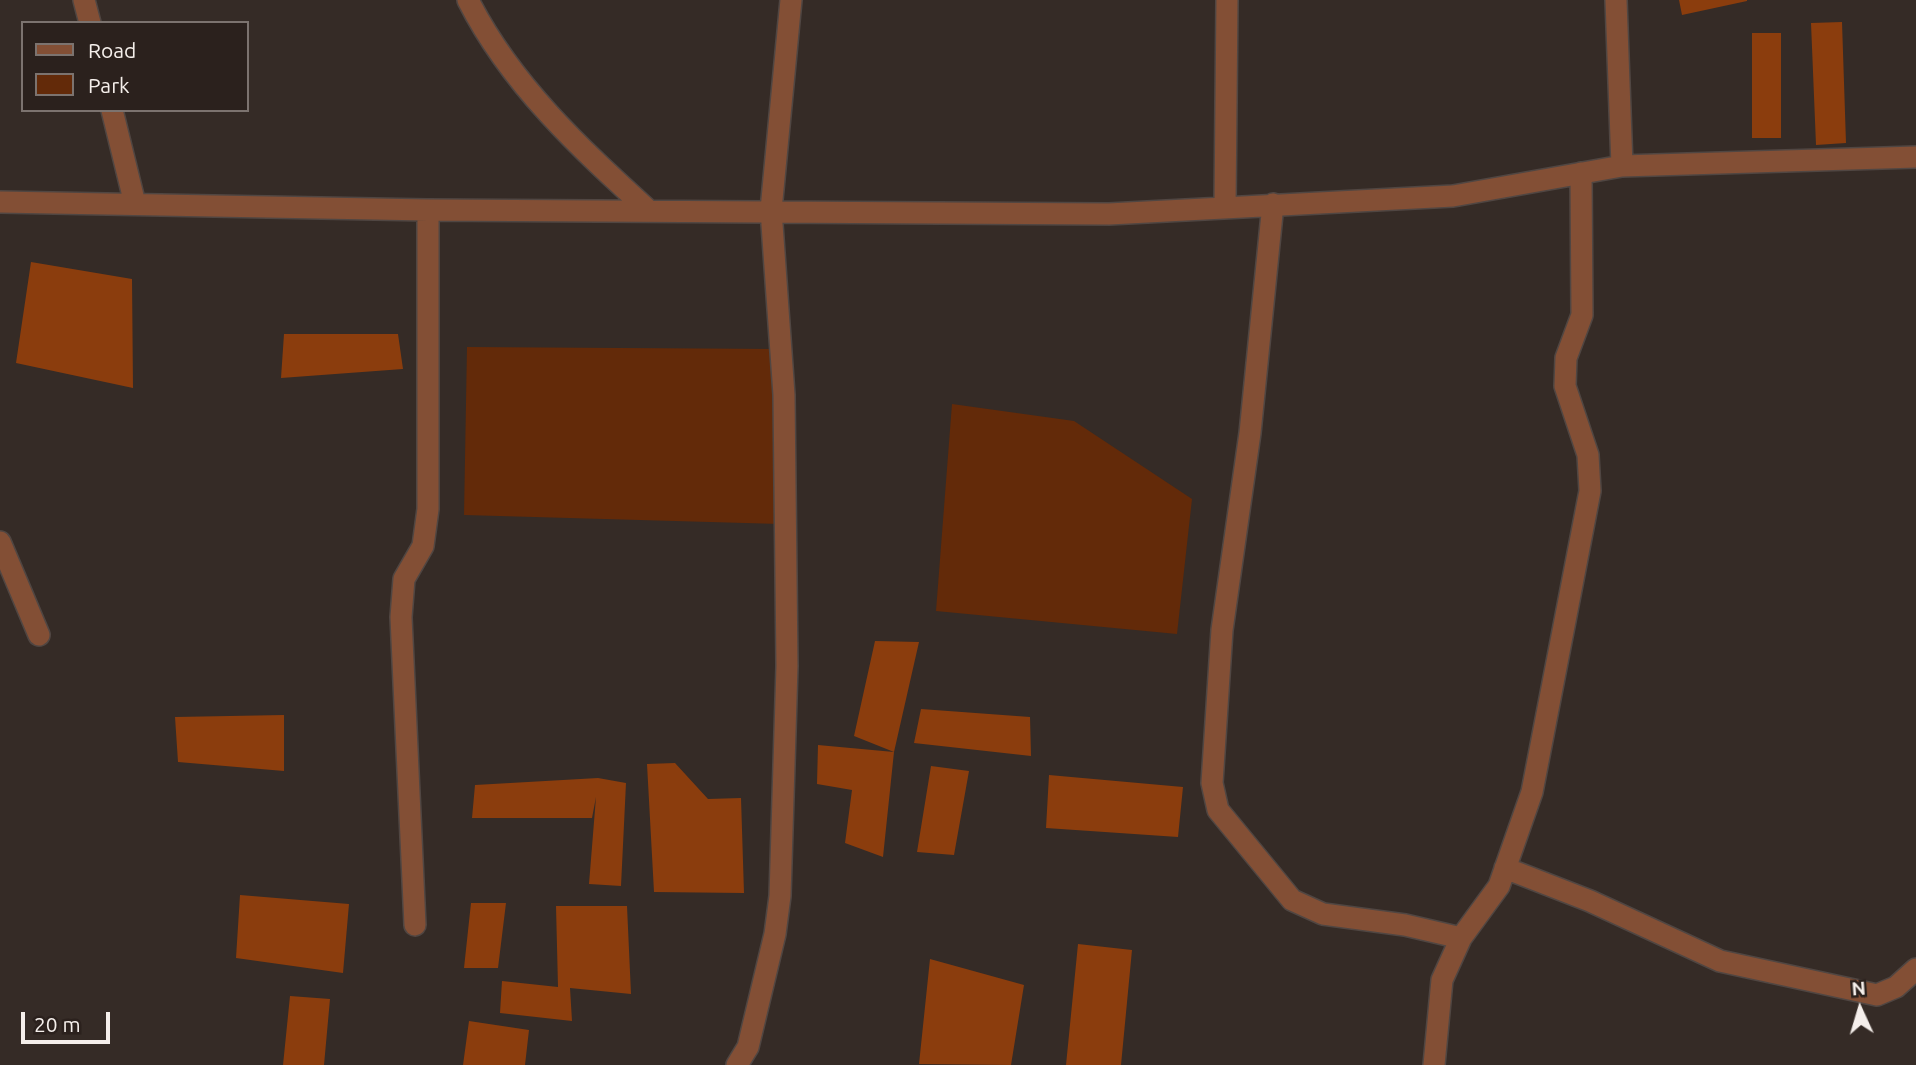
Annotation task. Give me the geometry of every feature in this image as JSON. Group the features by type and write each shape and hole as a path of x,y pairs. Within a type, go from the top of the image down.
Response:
{"street":[{"path":"84,0 89,21"},
{"path":"468,0 484,32 559,128 649,211"},
{"path":"737,1065 748,1047 775,934 780,895 788,666 784,395 771,210 791,0"},
{"path":"1224,206 1227,0"},
{"path":"1616,0 1622,166"},
{"path":"112,112 135,204"},
{"path":"0,202 429,210 1109,214 1453,196 1622,166 1916,157"},
{"path":"1434,1065 1442,980 1461,938 1499,886 1532,792 1590,491 1588,455 1565,386 1566,358 1583,315 1581,173"},
{"path":"1273,204 1250,433 1223,630 1212,783 1218,810 1292,900 1323,914 1405,925 1461,938"},
{"path":"415,925 401,617 404,579 423,546 428,509 429,210"},
{"path":"0,542 40,635"},
{"path":"1505,868 1590,901 1720,961 1877,995 1896,987 1916,969"}],"green space":[{"path":"467,347 777,349 780,524 464,515"},
{"path":"952,404 1074,421 1192,499 1177,634 936,611"}],"building":[{"path":"1679,0 1747,0 1747,1 1682,15"},
{"path":"1842,22 1846,143 1816,145 1811,23"},
{"path":"1752,33 1781,33 1781,138 1752,138"},
{"path":"31,262 132,279 133,388 16,363"},
{"path":"284,334 398,334 403,369 281,378"},
{"path":"875,641 919,642 894,752 854,736"},
{"path":"921,709 1030,717 1031,756 914,743"},
{"path":"284,715 284,771 178,762 175,717"},
{"path":"818,745 894,752 883,857 845,843 852,790 817,784"},
{"path":"675,763 708,799 741,798 744,893 654,892 647,764"},
{"path":"931,766 969,771 954,855 917,852"},
{"path":"1049,775 1183,787 1178,837 1046,828"},
{"path":"598,778 626,783 621,886 589,884 596,797 592,818 472,818 475,785"},
{"path":"240,895 349,904 343,973 236,958"},
{"path":"471,903 506,903 498,968 464,968"},
{"path":"556,906 627,906 631,994 570,988 572,1021 500,1013 502,981 558,987"},
{"path":"1078,944 1132,950 1121,1065 1066,1065"},
{"path":"930,959 1024,985 1011,1065 919,1064"},
{"path":"290,996 330,999 324,1065 283,1065"},
{"path":"469,1021 529,1030 525,1065 463,1065"}]}
